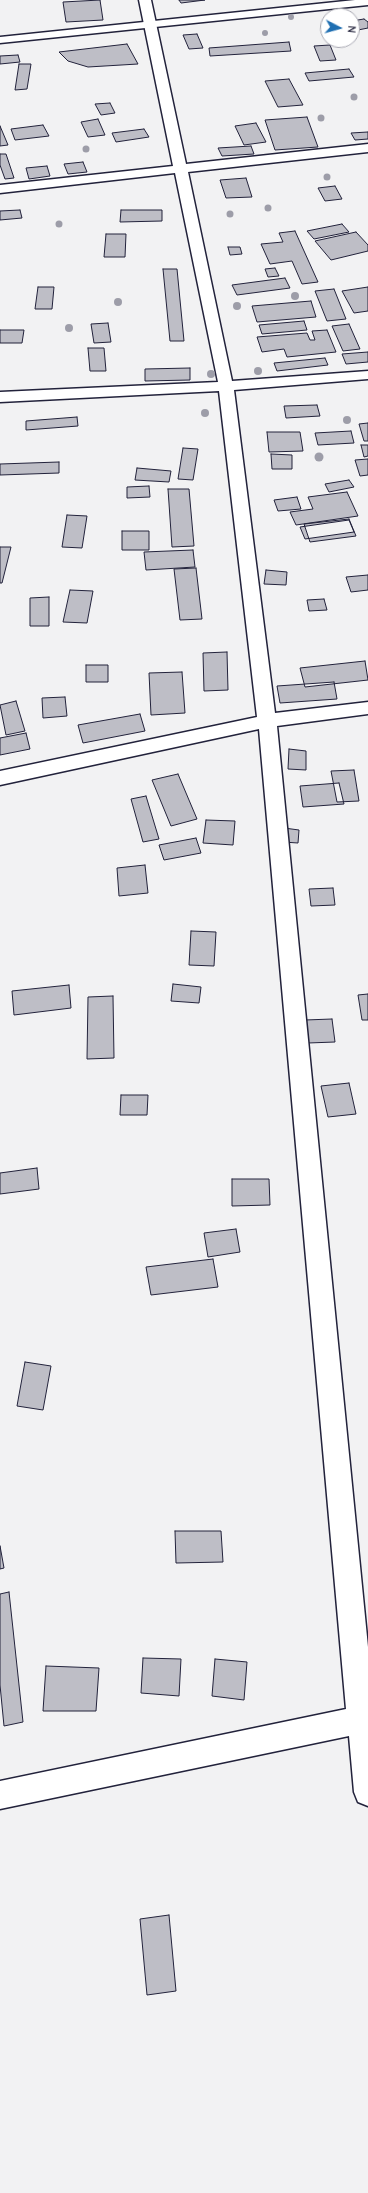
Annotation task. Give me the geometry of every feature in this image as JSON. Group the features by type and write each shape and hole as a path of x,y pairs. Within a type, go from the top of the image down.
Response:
{"street":[{"path":"145,0 226,386 267,721 364,1719 368,1792"},
{"path":"0,40 368,2"},
{"path":"0,189 368,148"},
{"path":"0,397 226,386 368,375"},
{"path":"0,778 267,721 368,708"},
{"path":"0,1795 364,1719"}],"building":[{"path":"100,0 103,20 66,22 63,2"},
{"path":"179,0 205,0 181,3"},
{"path":"364,19 368,22 368,28 360,30 360,20"},
{"path":"197,34 203,48 189,49 183,35"},
{"path":"289,42 291,51 210,56 209,48"},
{"path":"127,44 138,64 88,67 68,61 59,52"},
{"path":"314,46 320,46 320,48 331,48 336,60 320,61"},
{"path":"18,55 20,62 0,64 0,56"},
{"path":"19,64 31,64 27,89 15,90"},
{"path":"349,69 354,77 309,81 305,73"},
{"path":"289,79 303,105 278,107 265,81"},
{"path":"110,103 115,113 101,115 95,104"},
{"path":"307,117 318,147 275,150 265,120"},
{"path":"98,119 105,135 88,137 81,122"},
{"path":"256,123 266,142 244,145 235,126"},
{"path":"43,125 49,136 15,140 11,129"},
{"path":"0,126 8,145 0,146"},
{"path":"144,129 149,137 116,142 112,133"},
{"path":"368,132 368,139 355,140 351,133"},
{"path":"251,146 254,154 222,156 218,148"},
{"path":"0,154 6,154 14,178 5,179 0,165"},
{"path":"83,162 87,172 68,174 64,164"},
{"path":"47,166 50,176 29,179 26,168"},
{"path":"246,178 252,197 226,198 220,180"},
{"path":"335,186 342,199 325,201 318,188"},
{"path":"20,210 22,218 0,220 0,211"},
{"path":"121,210 162,210 162,221 120,222"},
{"path":"342,224 349,232 314,239 307,231"},
{"path":"295,231 318,282 302,284 292,261 270,264 261,244 283,242 279,233"},
{"path":"356,232 368,245 368,251 331,260 315,241"},
{"path":"106,234 126,234 125,257 104,257"},
{"path":"228,247 240,247 242,254 230,255"},
{"path":"275,268 279,276 268,277 265,269"},
{"path":"163,269 177,269 184,341 170,341"},
{"path":"285,278 290,288 237,295 232,285"},
{"path":"38,287 54,287 52,309 35,309"},
{"path":"368,287 368,311 354,313 342,291"},
{"path":"334,289 346,319 327,321 315,291"},
{"path":"311,301 316,317 257,322 252,306"},
{"path":"304,321 307,330 262,334 259,325"},
{"path":"108,323 111,342 94,343 91,324"},
{"path":"349,324 360,349 343,351 332,326"},
{"path":"0,330 24,330 22,343 0,343"},
{"path":"327,330 336,352 287,357 284,349 262,352 257,337 307,333 310,340 315,340 312,331"},
{"path":"88,348 104,348 106,371 90,371"},
{"path":"368,352 368,362 346,364 342,354"},
{"path":"325,358 328,365 277,371 274,363"},
{"path":"190,368 190,380 145,381 145,369"},
{"path":"317,405 320,416 286,418 284,406"},
{"path":"77,417 78,426 26,430 26,421"},
{"path":"368,423 368,441 364,441 359,424"},
{"path":"351,431 354,443 318,445 315,433"},
{"path":"267,432 300,432 303,451 269,452"},
{"path":"361,445 368,445 368,456 364,457"},
{"path":"183,448 198,449 193,480 178,479"},
{"path":"271,454 292,455 292,469 272,469"},
{"path":"368,459 368,475 360,476 355,460"},
{"path":"59,462 59,473 0,475 0,464"},
{"path":"137,468 171,471 169,482 135,480"},
{"path":"349,480 354,487 329,492 325,484"},
{"path":"149,486 150,497 127,498 127,487"},
{"path":"168,489 189,489 194,546 172,547"},
{"path":"347,492 358,516 296,525 290,512 313,509 308,497"},
{"path":"297,497 301,509 278,511 274,500"},
{"path":"67,515 87,516 82,548 62,547"},
{"path":"349,519 356,536 310,542 304,524"},
{"path":"349,520 354,532 305,539 300,527"},
{"path":"122,531 149,531 149,550 122,550"},
{"path":"0,547 11,547 2,583 0,583"},
{"path":"193,550 195,567 146,570 144,552"},
{"path":"196,568 202,619 180,620 174,569"},
{"path":"266,570 287,572 286,585 264,584"},
{"path":"368,575 368,590 351,592 346,577"},
{"path":"70,590 93,591 87,623 63,622"},
{"path":"49,597 49,626 30,626 30,598"},
{"path":"324,599 327,610 309,611 307,600"},
{"path":"227,652 228,690 204,691 203,653"},
{"path":"365,661 368,680 305,687 300,668"},
{"path":"86,665 108,665 108,682 86,682"},
{"path":"182,672 185,713 151,715 149,673"},
{"path":"334,682 337,699 280,703 277,686"},
{"path":"65,697 67,716 43,718 42,698"},
{"path":"16,701 25,731 6,735 0,705"},
{"path":"140,714 145,731 83,743 78,725"},
{"path":"26,733 30,749 0,755 0,738"},
{"path":"289,749 306,751 306,770 288,769"},
{"path":"354,770 359,801 337,802 331,771"},
{"path":"178,774 197,819 171,826 152,780"},
{"path":"339,783 344,804 303,807 300,786"},
{"path":"146,796 159,839 143,842 131,799"},
{"path":"206,820 235,821 233,845 203,843"},
{"path":"284,828 299,830 298,843 283,842"},
{"path":"196,838 201,853 164,860 159,845"},
{"path":"145,865 148,893 119,896 117,868"},
{"path":"333,888 335,905 311,906 309,889"},
{"path":"191,931 216,932 214,966 189,965"},
{"path":"173,984 201,987 199,1003 171,1001"},
{"path":"69,985 71,1008 14,1015 12,991"},
{"path":"368,994 368,1020 362,1020 358,995"},
{"path":"113,996 114,1058 87,1059 88,997"},
{"path":"332,1019 335,1042 308,1043 305,1020"},
{"path":"349,1083 356,1114 328,1117 321,1086"},
{"path":"121,1095 148,1095 147,1115 120,1115"},
{"path":"37,1168 39,1189 0,1194 0,1173"},
{"path":"232,1179 269,1179 270,1205 232,1206"},
{"path":"236,1229 240,1252 208,1257 204,1233"},
{"path":"213,1259 218,1287 151,1295 146,1267"},
{"path":"25,1362 51,1366 43,1410 17,1406"},
{"path":"175,1531 221,1531 223,1562 176,1563"},
{"path":"0,1546 4,1568 0,1569"},
{"path":"9,1592 23,1722 4,1726 0,1685 0,1594"},
{"path":"143,1658 181,1659 179,1696 141,1693"},
{"path":"215,1659 247,1662 244,1700 212,1696"},
{"path":"46,1666 99,1668 96,1711 43,1711"},
{"path":"169,1915 176,1991 147,1995 140,1919"}]}
